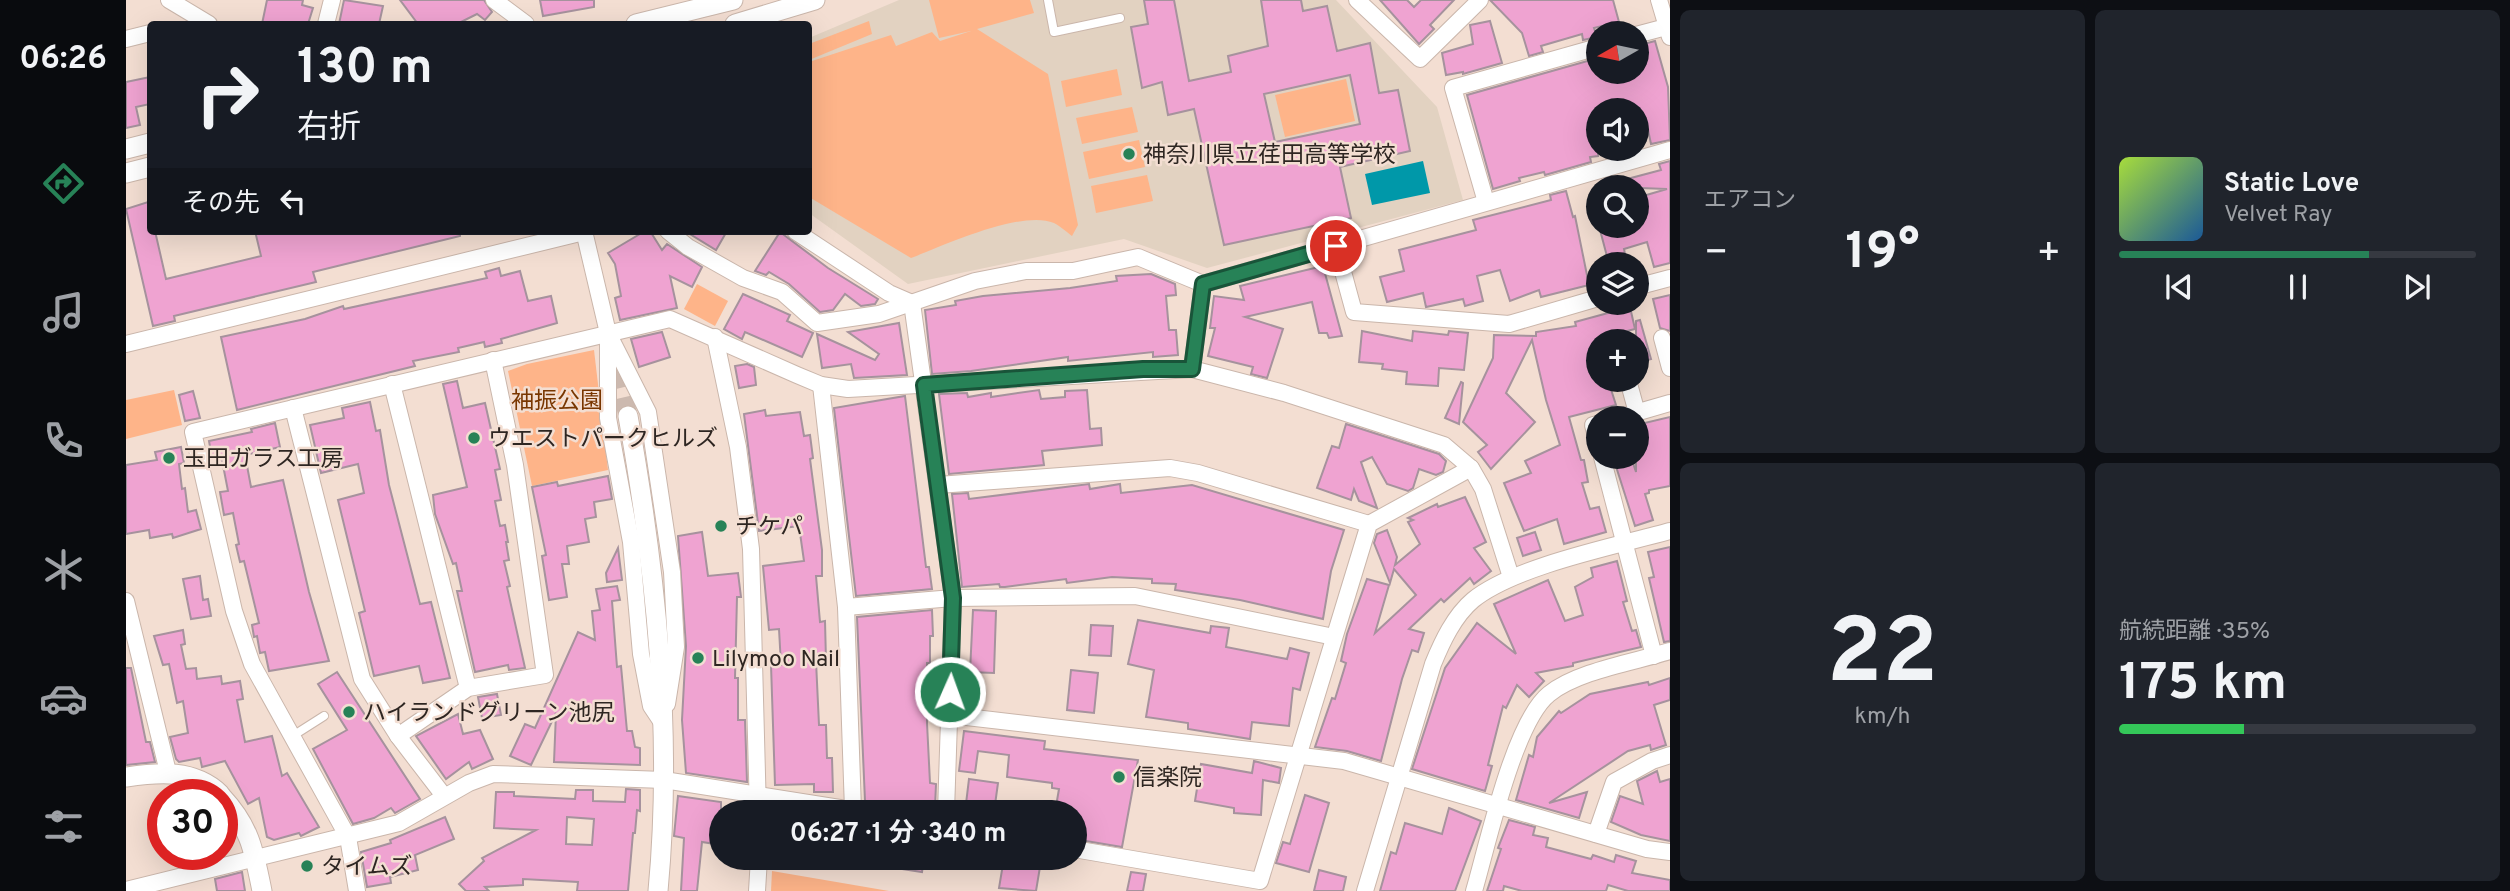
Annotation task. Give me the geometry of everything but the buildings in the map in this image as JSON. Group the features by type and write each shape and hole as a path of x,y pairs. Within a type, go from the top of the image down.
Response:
{"street":[{"path":"169,0 205,21"},
{"path":"327,21 332,0"},
{"path":"494,0 521,21"},
{"path":"648,21 733,0"},
{"path":"745,21 815,0"},
{"path":"1357,0 1420,59 1480,0"},
{"path":"1649,34 1669,30 1659,0"},
{"path":"126,39 147,34"},
{"path":"1486,202 1453,89 1586,50"},
{"path":"126,149 147,144"},
{"path":"673,235 688,247 743,278 782,292 817,323 879,314 975,281 1026,271 1073,271 1138,257 1203,284 1670,150"},
{"path":"126,173 147,168"},
{"path":"126,344 568,235"},
{"path":"585,235 608,333 608,418 631,542 641,654 651,706 663,723"},
{"path":"801,235 889,293 912,303"},
{"path":"1336,246 1354,312 1509,324 1586,302"},
{"path":"1649,284 1670,278"},
{"path":"1192,369 1203,284"},
{"path":"912,303 953,598 946,800"},
{"path":"357,891 348,836 252,664 234,611 192,432 670,319 821,384 848,389 1143,369 1192,369 1284,393 1444,445 1471,468 1483,489 1511,577"},
{"path":"608,333 648,412 672,572 676,647 663,723"},
{"path":"715,337 738,447 751,549 758,800"},
{"path":"1662,338 1670,368"},
{"path":"398,736 468,688 545,676 515,465 493,360"},
{"path":"392,384 468,688"},
{"path":"821,384 846,607 858,800"},
{"path":"1649,409 1670,403"},
{"path":"293,408 362,679 398,736 444,796"},
{"path":"628,416 641,492 657,621 664,780 658,891"},
{"path":"938,485 1170,468 1198,473 1369,524"},
{"path":"1087,851 1260,881 1369,524 1471,468"},
{"path":"1474,891 1520,735 1532,710 1551,692 1580,678 1662,654 1605,469"},
{"path":"1365,891 1442,642 1472,601 1511,577 1670,531"},
{"path":"846,607 953,598 1135,596 1334,638"},
{"path":"126,601 134,667 168,772"},
{"path":"950,715 1344,761 1499,808 1670,852"},
{"path":"1596,834 1614,782 1652,761 1670,755"},
{"path":"126,777 168,772 193,779"},
{"path":"126,890 399,823 444,796 493,774 664,780 797,800"},
{"path":"238,814 256,860 262,891"},
{"path":"757,891 758,870"}],"lane":[{"path":"1048,0 1054,32 1121,18"},
{"path":"291,737 324,716"}],"shaded area":[{"name":"神奈川県立荏田高等学校","path":"899,0 1336,0 1437,107 1463,200 1207,268 1124,239 908,284 812,215 812,37"}],"green space":[{"path":"929,0 1030,0 1034,13 977,29 1048,74 1078,225 1072,236 1054,223 1023,221 982,231 911,258 812,199 812,61 891,35 896,46 932,32 940,41 971,31 939,38"},
{"path":"869,21 872,34 812,59 812,43"},
{"path":"1117,69 1122,95 1066,107 1061,81"},
{"path":"1346,79 1355,121 1285,137 1275,95"},
{"path":"1132,107 1138,132 1082,144 1076,118"},
{"path":"1139,140 1145,167 1089,179 1083,152"},
{"path":"1147,175 1153,201 1096,213 1091,186"},
{"path":"697,284 728,301 715,326 684,309"},
{"name":"袖振公園","path":"594,350 608,470 532,486 508,371 527,364"},
{"path":"174,390 182,425 126,439 126,400"},
{"path":"772,871 889,891 771,891"}],"water":[{"path":"1423,161 1430,193 1372,205 1365,174"}],"tunnel":[{"path":"610,341 628,416"}],"place":[{"name":"神奈川県立荏田高等学校","path":"1129,154"},
{"name":"ウエストパークヒルズ","path":"474,438"},
{"name":"玉田ガラス工房","path":"169,458"},
{"name":"チケパ","path":"721,526"},
{"name":"Lilymoo Nail","path":"698,658"},
{"name":"ハイランドグリーン池尻","path":"349,712"},
{"name":"信楽院","path":"1119,777"},
{"name":"タイムズ","path":"307,866"}],"route":[{"path":"950,692 953,598 924,385 1143,369 1192,369 1203,284 1336,246"}]}
